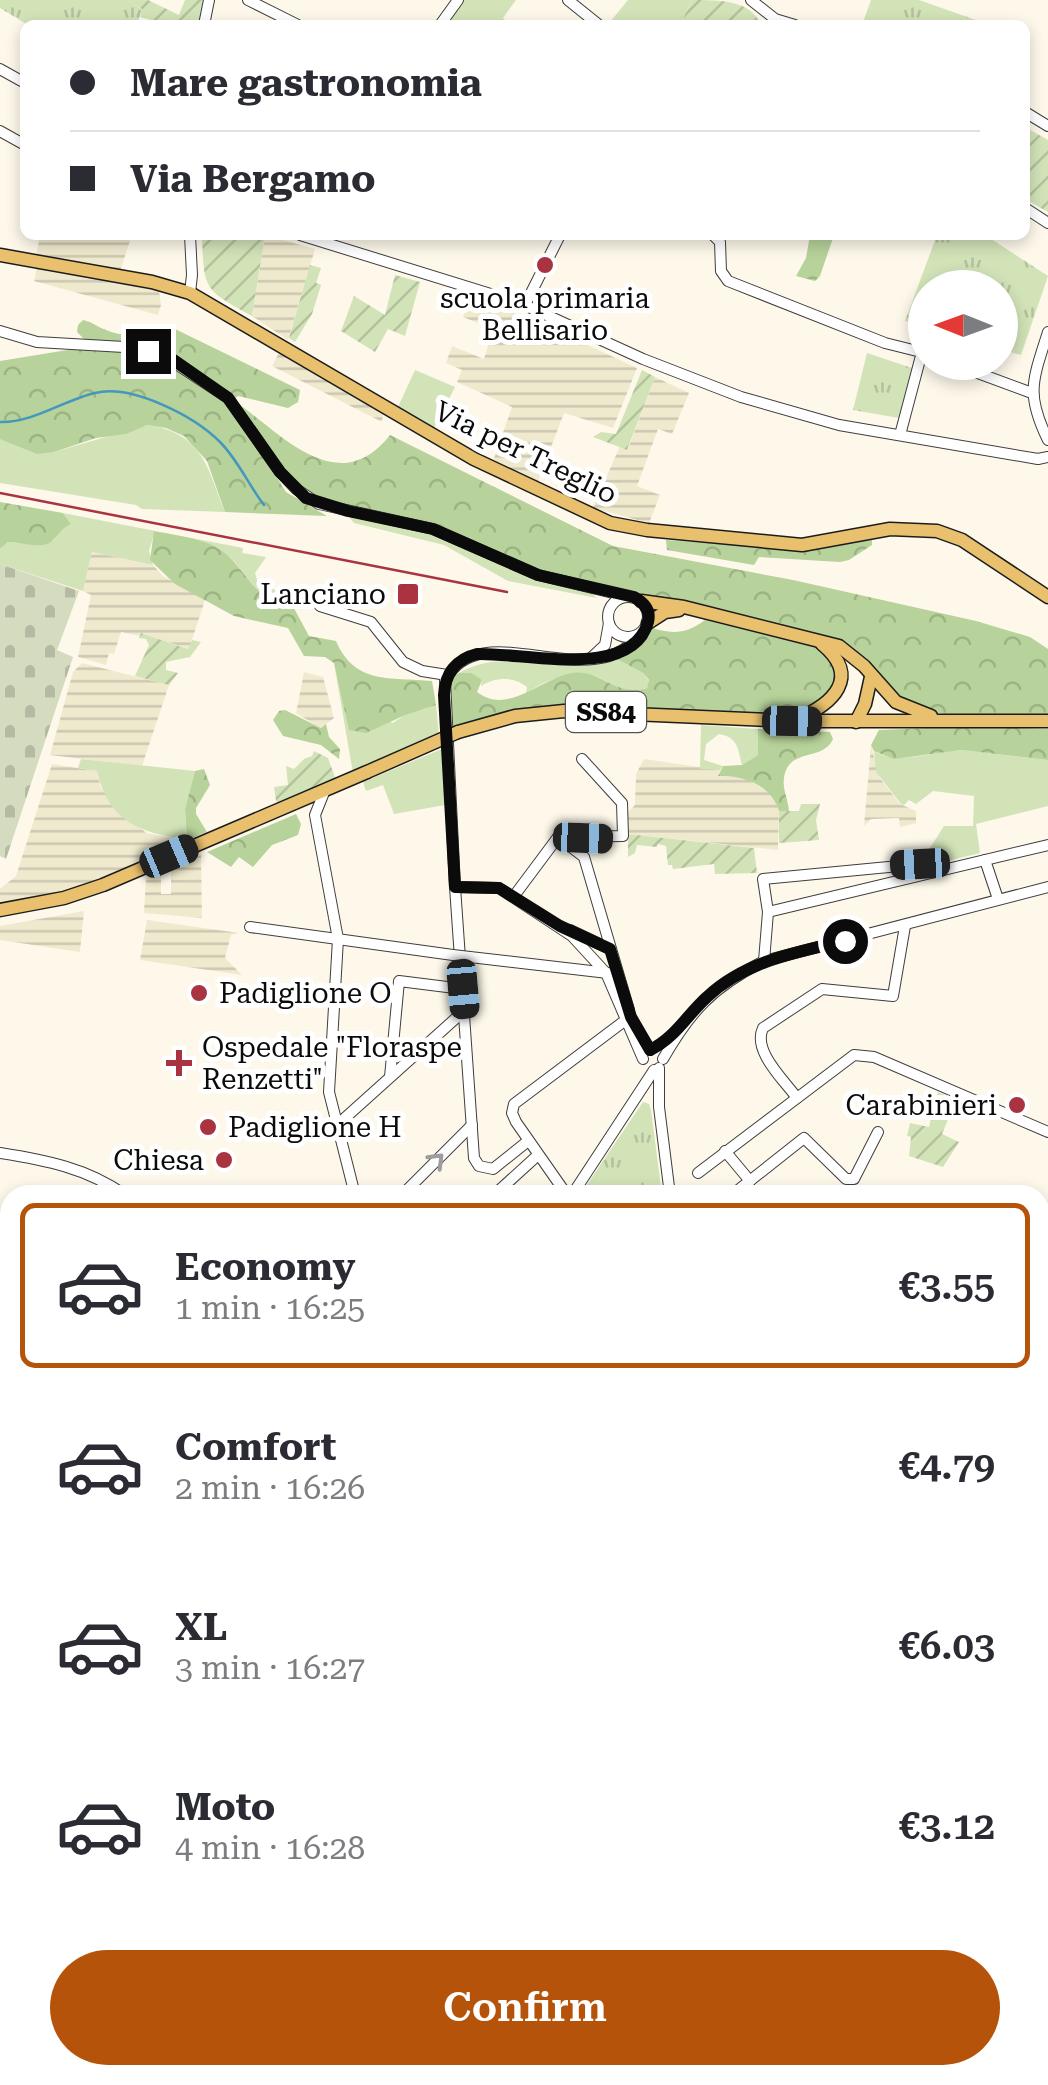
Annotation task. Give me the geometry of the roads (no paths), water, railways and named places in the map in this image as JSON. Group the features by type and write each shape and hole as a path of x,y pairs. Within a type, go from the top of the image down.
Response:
{"main road":[{"name":"Via per Treglio","path":"0,255 152,282 190,293 474,459 610,523 646,530 802,544 890,529 937,531 962,540 1048,597"},
{"path":"636,599 839,646 853,655 896,702 942,720"},
{"path":"644,628 665,612 692,611"},
{"path":"792,721 822,708 837,693 840,666 832,652 816,639"},
{"path":"837,693 846,714 856,722 871,676"},
{"name":"SS84","path":"0,910 90,889 458,732 514,716 564,710 792,721 1048,721"}],"street":[{"path":"248,0 288,20"},
{"path":"568,0 593,20"},
{"path":"751,0 781,20"},
{"path":"190,240 190,293"},
{"path":"315,240 524,305 644,360 740,397 839,425 1048,457"},
{"path":"341,249 344,240"},
{"path":"524,305 557,240"},
{"path":"718,240 722,249 721,270 728,281 885,343 908,348"},
{"path":"0,332 38,342 124,347 161,354 228,398 280,472 306,498 333,508 433,529 526,571 636,599 647,608 644,628 632,646 616,656 590,660 477,654 468,656 447,675 444,695 474,1158 483,1169 498,1167 528,1142"},
{"path":"1048,332 1032,393 1034,410 1048,440"},
{"path":"900,436 916,380"},
{"path":"997,380 1032,393"},
{"path":"589,586 610,609"},
{"path":"590,660 605,645 610,609 616,601 636,599"},
{"path":"320,606 372,622 402,662 422,671 447,675"},
{"path":"609,622 622,636 644,628"},
{"path":"558,837 623,836 622,804 582,758"},
{"path":"325,790 315,815 338,939 329,1092 352,1185"},
{"path":"302,801 315,815"},
{"path":"514,896 558,837"},
{"path":"558,837 584,857 627,1019 651,1063"},
{"path":"768,912 1048,845"},
{"path":"985,860 998,899"},
{"path":"764,962 768,912 763,878 906,864 920,864 937,872"},
{"path":"455,887 499,888 514,896 560,926 612,972 651,1063 669,1185"},
{"path":"576,1185 634,1098 651,1063 718,987 764,962 1048,887"},
{"path":"560,926 610,949"},
{"path":"797,1098 761,1048 759,1036 763,1028 822,989 893,996 905,926"},
{"path":"250,927 612,972"},
{"path":"390,1077 399,981 463,989"},
{"path":"336,1126 465,1010"},
{"path":"561,1185 514,1118 517,1100 627,1019"},
{"path":"698,1173 845,1059 864,1054 1048,1132"},
{"path":"634,1098 658,1105"},
{"path":"412,1185 472,1125"},
{"path":"745,1185 804,1138 846,1179 854,1179 878,1132"},
{"path":"725,1152 750,1181"},
{"path":"0,1153 74,1168 111,1185"},
{"path":"505,1185 538,1155"}],"waterway":[{"path":"0,422 24,419 95,393 110,391 144,398 162,404 209,432 232,456 264,505"}],"railway":[{"path":"0,493 507,592"}],"place":[{"name":"scuola primaria Bellisario","path":"545,265"},
{"name":"Lanciano","path":"408,594"},
{"name":"Padiglione O","path":"199,993"},
{"name":"Ospedale \"Floraspe Renzetti\"","path":"179,1063"},
{"name":"Carabinieri","path":"1017,1105"},
{"name":"Padiglione H","path":"208,1127"},
{"name":"Chiesa","path":"224,1160"}]}
